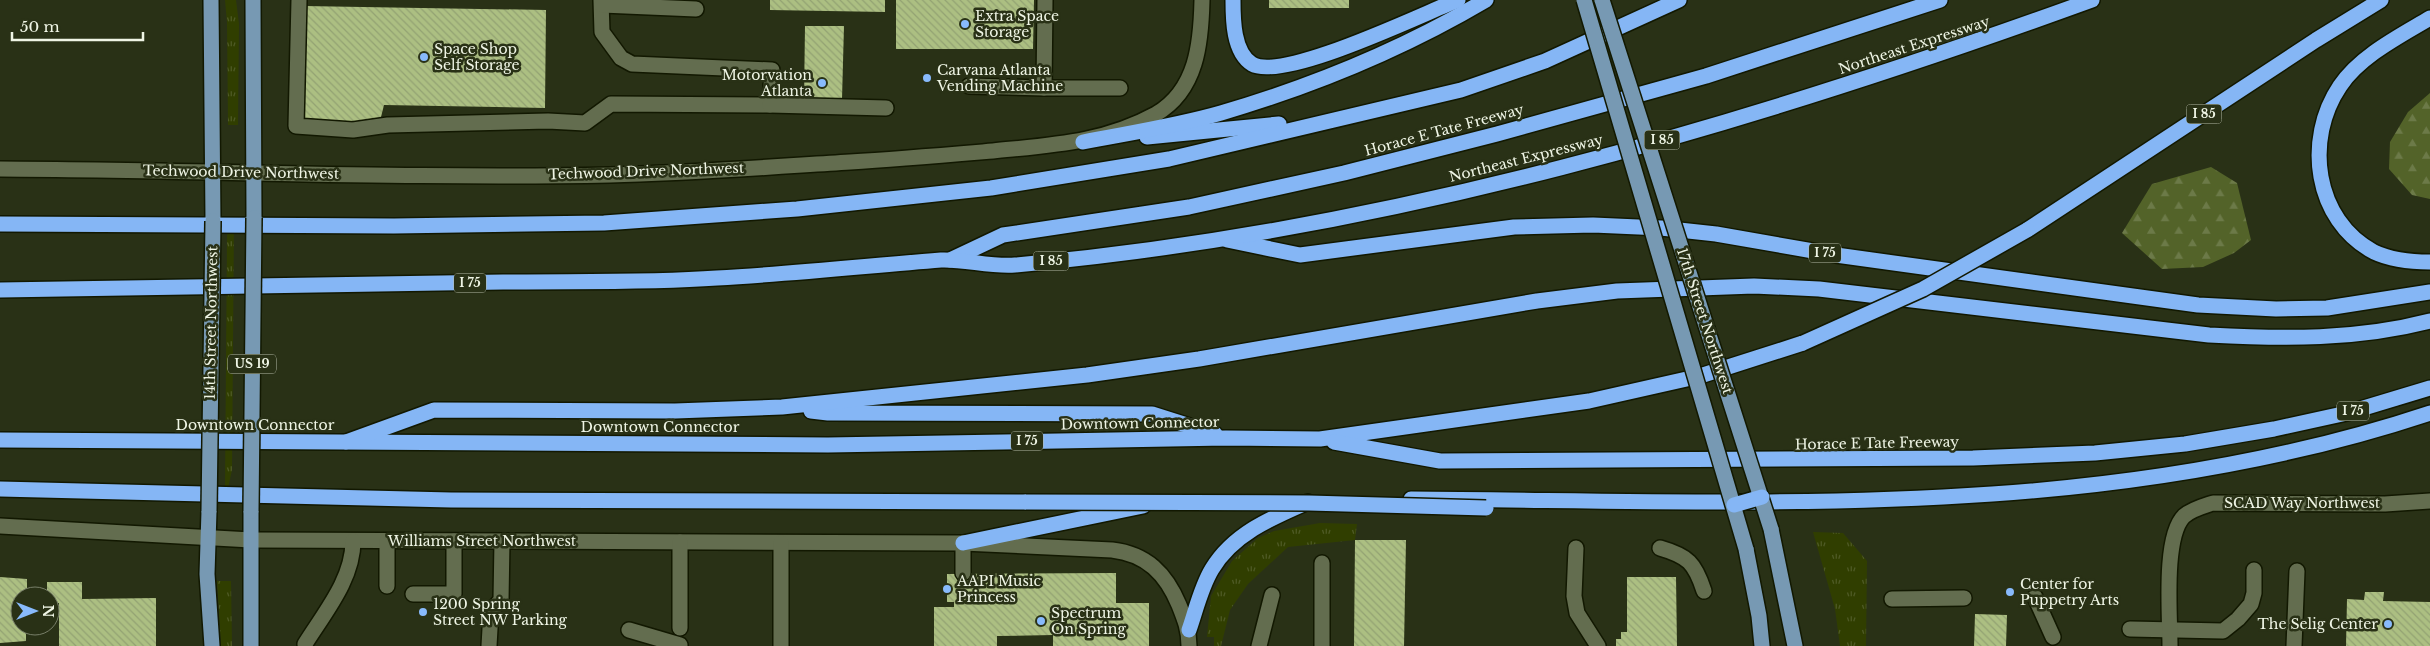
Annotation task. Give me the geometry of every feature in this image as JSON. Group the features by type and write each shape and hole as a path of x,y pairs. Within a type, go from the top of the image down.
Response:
{"highway":[{"path":"1233,0 1236,36 1242,54 1252,64 1265,68 1315,58 1458,0"},
{"path":"1083,142 1219,113 1300,88 1391,49 1461,15 1486,0"},
{"path":"0,224 394,226 604,223 797,209 991,188 1160,161 1461,90 1545,61 1679,0"},
{"name":"Horace E Tate Freeway","path":"950,260 1003,235 1189,207 1344,173 1496,134 1706,76 1940,0"},
{"name":"Northeast Expressway","path":"950,260 1007,266 1220,239 1429,199 1644,145 1806,98 1971,44 2092,0"},
{"name":"I 85","path":"1320,439 1588,401 1700,376 1803,343 1858,320 1923,289 2027,230 2316,40 2381,0"},
{"path":"2430,18 2369,56 2340,85 2330,103 2320,130 2318,154 2320,176 2327,199 2341,222 2355,238 2374,252 2392,258 2430,262"},
{"path":"1083,142 1256,128 1370,112"},
{"name":"I 75","path":"1220,239 1300,256 1514,227 1603,225 1661,228 1716,234 1836,255 2198,305 2327,308 2430,292"},
{"name":"I 75","path":"0,290 712,279 950,260"},
{"path":"346,442 434,410 675,411 782,407 1087,375 1199,359 1537,301 1617,291 1754,286 1819,289 2209,335 2271,339 2365,334 2430,320"},
{"name":"Horace E Tate Freeway","path":"1320,439 1440,461 1829,460 2039,455 2185,444 2274,429 2347,413 2430,388"},
{"path":"782,407 828,412 950,411 1152,414 1226,438"},
{"path":"963,543 1026,532 1080,518 1198,500 1318,498 1817,502 1999,495 2127,482 2271,457 2383,428 2430,413"},
{"name":"Downtown Connector","path":"0,440 828,444 1226,438 1320,439"},
{"path":"0,489 451,500 1309,503 1690,511 1734,505 1762,497"},
{"path":"1189,630 1203,587 1211,570 1223,553 1241,536 1278,515 1318,498"}],"main road":[{"name":"14th Street Northwest","path":"211,0 213,221 207,574 212,646"},
{"name":"US 19","path":"251,646 254,218 253,0"},
{"name":"17th Street Northwest","path":"1584,0 1734,505 1746,549 1759,616 1762,646"},
{"name":"17th Street Northwest","path":"1602,0 1762,497 1774,541 1795,646"}],"street":[{"path":"299,0 296,126 353,130 388,125 548,121 585,123 611,104 886,108"},
{"path":"1044,0 1044,88"},
{"name":"Techwood Drive Northwest","path":"0,169 254,173 610,174 901,159 1083,142 1128,126 1158,112 1180,94 1193,74 1201,30 1202,0"},
{"path":"696,9 602,3 602,32 621,58 632,64 772,70 770,106"},
{"path":"969,86 1120,88"},
{"name":"SCAD Way Northwest","path":"2170,646 2170,551 2174,532 2184,516 2213,503 2385,504 2430,501"},
{"name":"Williams Street Northwest","path":"0,526 251,540 963,543 1112,550 1136,555 1154,566 1163,575 1173,592 1189,630"},
{"path":"306,644 348,573 353,558 353,541"},
{"path":"387,541 387,586"},
{"path":"413,594 454,594 454,541"},
{"path":"488,646 491,611 501,600 502,541"},
{"path":"680,542 680,628"},
{"path":"781,543 781,646"},
{"path":"963,543 963,573"},
{"path":"1576,548 1574,596 1577,613 1598,646"},
{"path":"1660,548 1681,554 1697,570 1704,591"},
{"path":"1322,563 1322,646"},
{"path":"2130,629 2170,630 2223,639 2250,604 2254,593 2254,570"},
{"path":"2294,646 2297,571"},
{"path":"1259,646 1272,595"},
{"path":"2035,597 2053,637"},
{"path":"1892,599 1964,598"},
{"path":"629,630 680,645"},
{"path":"1189,630 1189,646"}],"green space":[{"path":"225,0 236,0 239,24 238,125 228,125"},
{"path":"2430,93 2430,199 2412,195 2389,169 2390,142 2408,112"},
{"path":"2211,167 2237,183 2251,240 2234,253 2203,267 2162,269 2122,233 2152,184"},
{"path":"234,219 232,470 228,488 225,489 227,237 228,228"},
{"path":"1320,523 1357,524 1355,540 1288,547 1248,584 1230,610 1221,646 1214,646 1214,637 1207,637 1211,596 1232,561 1258,538 1274,531"},
{"path":"1813,532 1843,533 1867,561 1866,646 1840,646 1835,609"},
{"path":"217,581 231,581 232,646 221,646"}],"building":[{"path":"770,0 885,0 885,12 770,10"},
{"name":"Extra Space Storage","path":"896,0 1034,0 1033,49 896,49"},
{"path":"1269,0 1349,0 1349,8 1269,8"},
{"name":"Space Shop Self Storage","path":"304,6 546,10 545,108 384,105 380,121 372,123 302,122"},
{"path":"805,26 844,26 842,99 804,99"},
{"path":"1355,540 1406,540 1404,646 1354,646"},
{"name":"Spectrum On Spring","path":"1116,573 1116,603 1149,603 1149,646 1053,646 1053,635 997,636 997,646 934,646 934,607 954,607 954,602 947,602 947,574"},
{"path":"0,577 27,579 27,586 10,586 10,636 26,636 26,641 0,643"},
{"path":"1627,577 1676,577 1677,646 1616,646 1616,639 1621,639 1621,632 1627,632"},
{"path":"47,582 82,582 82,599 156,598 156,646 59,646 60,586 47,586"},
{"name":"The Selig Center","path":"2365,592 2384,592 2383,601 2430,602 2430,646 2346,646 2347,599 2364,600"},
{"path":"1975,614 2007,615 2006,646 1974,646"}],"place":[{"name":"Extra Space Storage","path":"965,24"},
{"name":"Space Shop Self Storage","path":"424,57"},
{"name":"Carvana Atlanta Vending Machine","path":"927,78"},
{"name":"Motorvation Atlanta","path":"822,83"},
{"name":"AAPI Music Princess","path":"947,589"},
{"name":"Center for Puppetry Arts","path":"2010,592"},
{"name":"1200 Spring Street NW Parking","path":"423,612"},
{"name":"Spectrum On Spring","path":"1041,621"},
{"name":"The Selig Center","path":"2388,624"}]}
